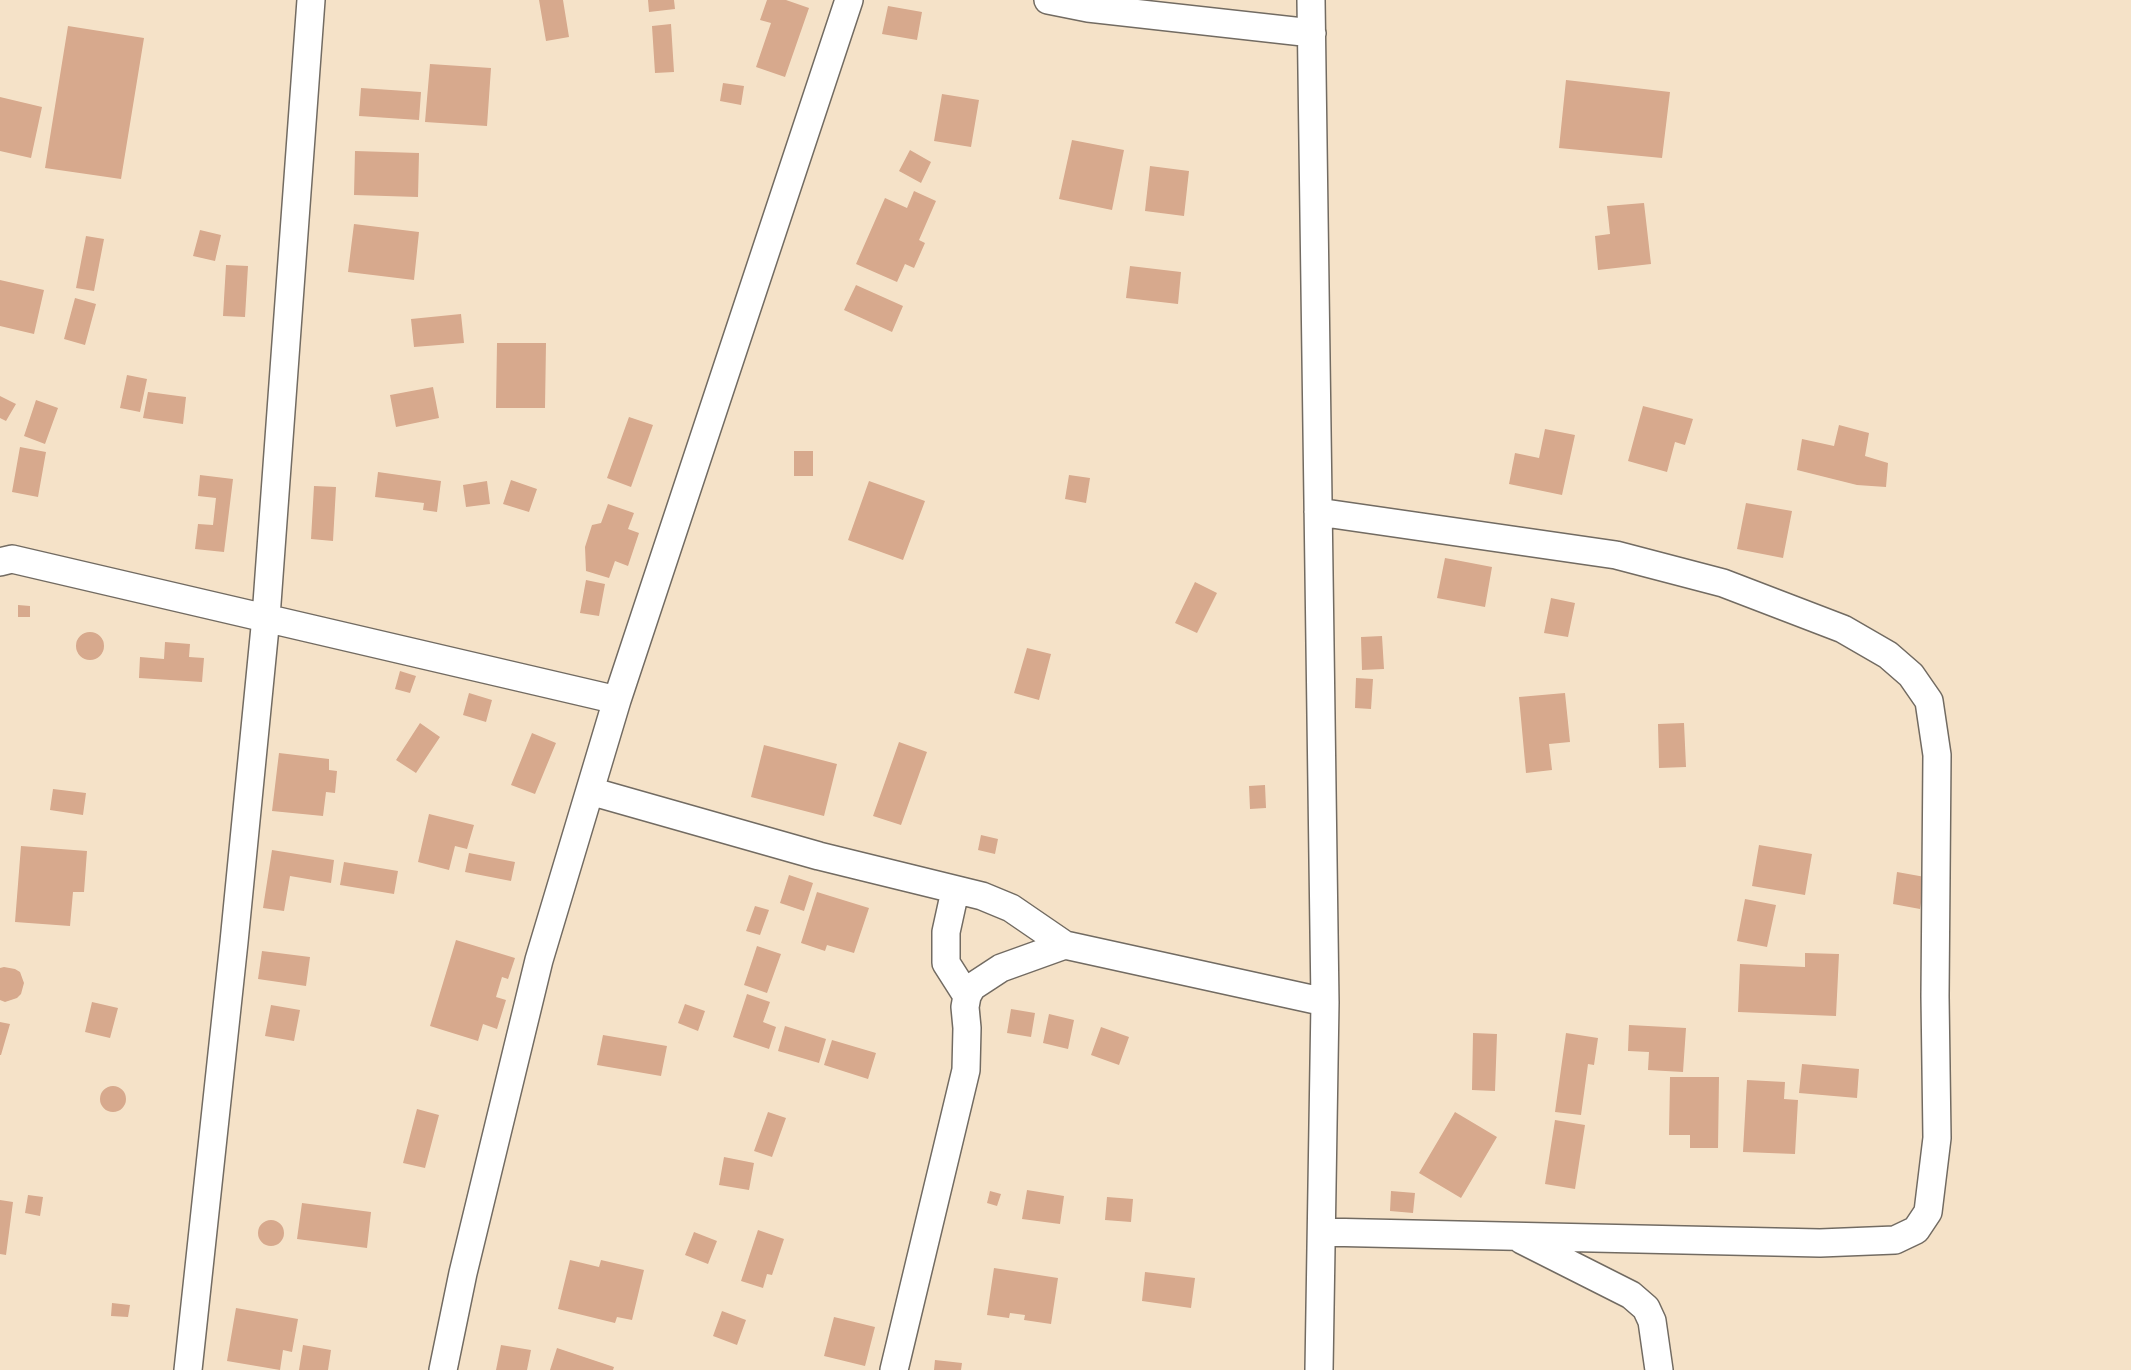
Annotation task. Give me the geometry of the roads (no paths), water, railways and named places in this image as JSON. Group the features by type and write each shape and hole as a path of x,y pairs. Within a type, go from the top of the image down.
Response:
{"street":[{"path":"188,1370 266,618 311,0"},
{"path":"443,1370 463,1273 539,960 617,700 849,0"},
{"path":"1048,0 1088,8 1312,33"},
{"path":"1311,0 1325,1002 1319,1370"},
{"path":"1318,512 1616,555 1723,583 1852,634 1888,655 1911,675 1929,700 1938,755 1935,996 1937,1138 1928,1212 1916,1230 1895,1240 1820,1243 1322,1232"},
{"path":"0,562 12,559 617,700"},
{"path":"590,791 819,856 982,896 1011,908 1065,945 1325,1002"},
{"path":"955,891 946,932 946,963 967,996"},
{"path":"894,1370 966,1070 967,996 972,987 1001,968 1065,945"},
{"path":"1516,1237 1631,1295 1646,1308 1652,1321 1659,1370"}]}
